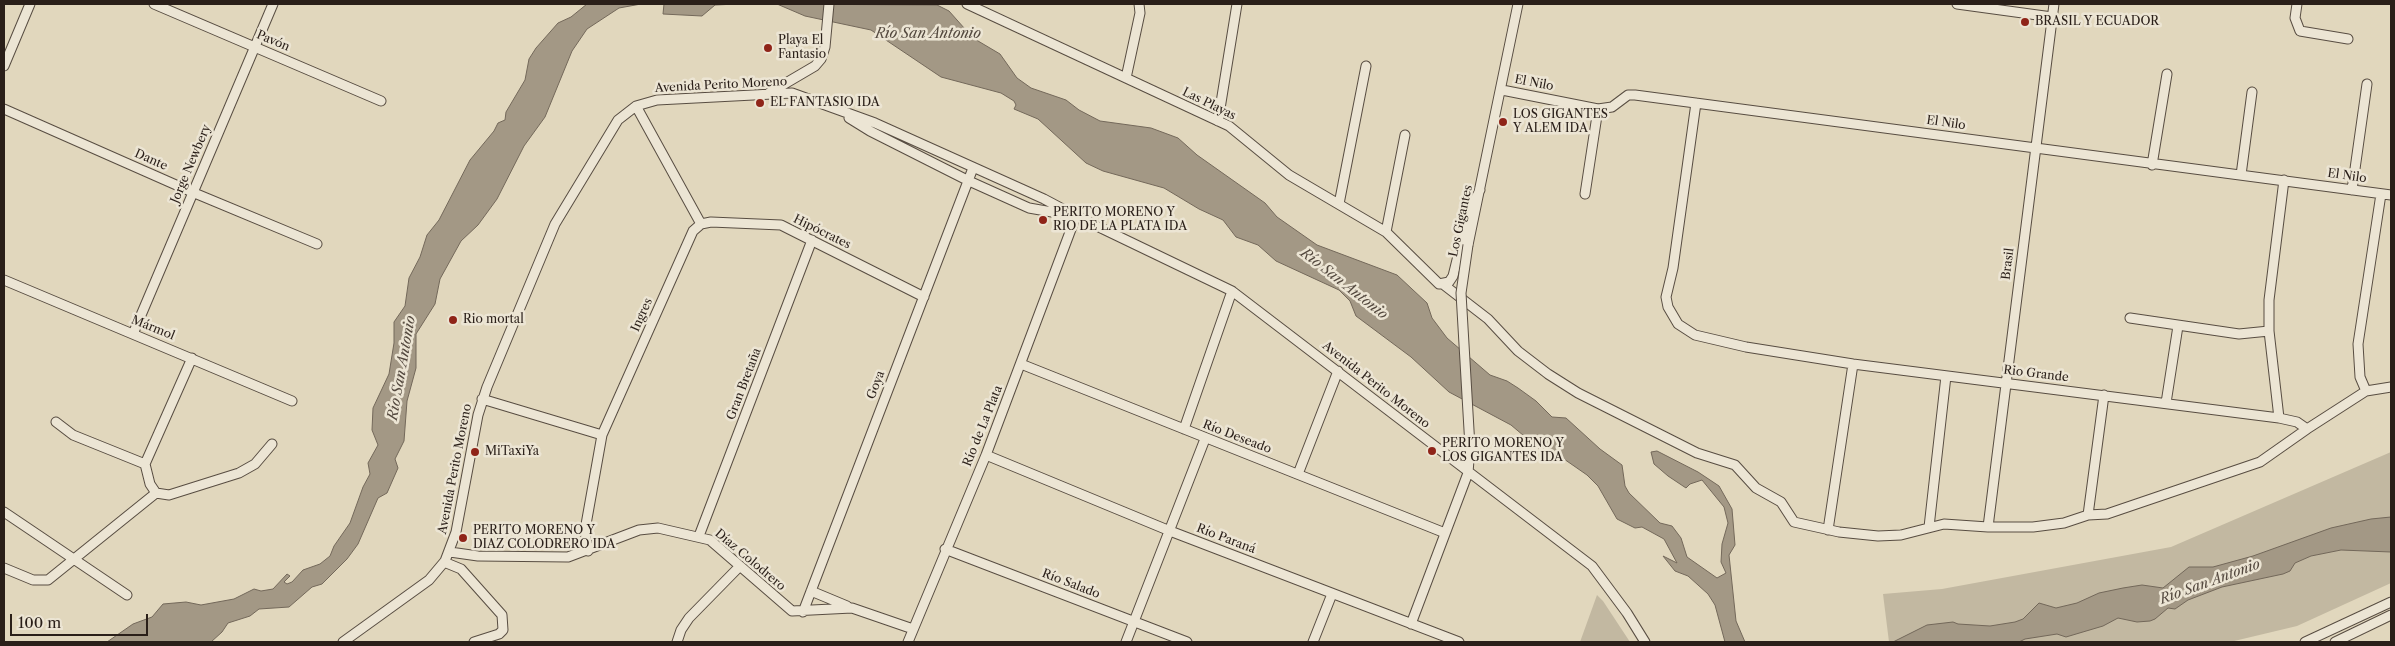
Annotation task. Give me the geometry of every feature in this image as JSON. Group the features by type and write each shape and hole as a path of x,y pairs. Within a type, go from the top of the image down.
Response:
{"street":[{"path":"4,66 30,4"},
{"name":"Pavón","path":"154,4 381,101"},
{"name":"Jorge Newbery","path":"133,334 273,4"},
{"path":"769,93 815,66 821,60 825,47 829,4"},
{"name":"Las Playas","path":"967,4 1229,126 1289,175 1386,232 1442,284 1488,319 1518,351 1548,374 1578,393 1676,443 1697,453 1735,465 1756,488 1782,502 1794,522 1828,530 1878,536 1908,534 1944,524 1988,527 2033,527 2064,523 2088,515 2107,514 2250,466 2274,454 2307,429"},
{"path":"1126,78 1140,13 1139,4"},
{"path":"1218,121 1237,4"},
{"name":"Los Gigantes","path":"1411,624 1468,473 1470,447 1461,293 1468,245 1502,90 1518,4"},
{"path":"1957,4 2052,17"},
{"name":"Brasil","path":"1988,527 2054,4"},
{"path":"2297,4 2295,18 2300,32 2348,39"},
{"path":"1339,204 1366,66"},
{"path":"2152,164 2167,74"},
{"path":"2352,190 2367,84"},
{"name":"El Nilo","path":"1502,90 1598,109 1612,107 1628,96 1635,95 2391,195"},
{"path":"2241,175 2252,92"},
{"name":"Avenida Perito Moreno","path":"343,642 429,580 450,552 456,532 482,400 563,210 618,120 636,106 657,100 792,93 837,111 875,123 1044,199 1232,291 1592,566 1627,613 1645,642"},
{"name":"Rio Grande","path":"1696,103 1673,268 1666,297 1668,307 1678,324 1695,335 1746,347 1853,364 2279,418 2297,422 2307,429"},
{"path":"636,106 700,224"},
{"name":"Dante","path":"4,109 192,192 317,244"},
{"path":"1585,194 1598,109"},
{"name":"Avenida Perito Moreno","path":"837,111 870,131 969,181 1029,208 1076,216"},
{"path":"1386,232 1405,135"},
{"name":"Goya","path":"803,612 973,168"},
{"path":"2279,418 2269,331 2269,286 2284,180"},
{"path":"1442,284 1449,282 1453,276 1468,211 1480,190"},
{"path":"2366,391 2360,377 2358,344 2381,194"},
{"name":"Río de La Plata","path":"910,642 945,549 986,455 1076,216"},
{"name":"Hipócrates","path":"700,224 711,222 781,225 924,297"},
{"name":"Ingres","path":"588,551 585,530 602,435 694,231 700,224"},
{"name":"Gran Bretaña","path":"699,536 812,240"},
{"name":"Mármol","path":"4,280 292,401"},
{"path":"1184,429 1232,291"},
{"path":"2130,318 2238,334 2269,331"},
{"path":"2166,403 2178,326"},
{"path":"192,358 145,464 150,484 156,493 169,495 239,473 255,464 272,444"},
{"name":"Río Deseado","path":"1021,364 1445,533"},
{"path":"1828,530 1853,364"},
{"path":"1298,474 1338,371"},
{"path":"1929,527 1946,376"},
{"path":"2307,429 2366,391 2391,386"},
{"path":"2088,515 2104,395"},
{"path":"482,400 602,435"},
{"path":"56,422 74,435 145,464"},
{"path":"1126,642 1205,438"},
{"name":"Río Paraná","path":"986,455 1170,531 1460,642"},
{"path":"4,568 33,580 48,580 156,493"},
{"path":"4,512 127,595"},
{"name":"Díaz Colodrero","path":"450,552 478,556 560,558 588,551 645,529 658,528 710,540 786,607 792,611 803,612"},
{"name":"Río Salado","path":"945,549 1187,642"},
{"path":"444,562 461,569 502,615 503,630 499,634 474,642"},
{"path":"677,642 681,630 689,618 740,566"},
{"path":"811,591 852,608 914,628"},
{"path":"1313,642 1332,594"},
{"path":"2304,642 2391,602"},
{"path":"803,612 833,607 852,608"},
{"path":"2335,642 2391,615"}],"shaded area":[{"path":"2391,452 2391,583 2297,626 2230,642 1889,642 1883,594 1942,589 2171,547"},
{"path":"1597,595 1603,601 1630,642 1580,642"}],"water":[{"name":"Río San Antonio","path":"587,4 641,4 619,8 587,29 572,51 545,117 524,146 497,199 478,225 461,241 440,279 435,304 416,334 416,368 407,401 404,441 395,459 398,468 387,493 378,498 358,544 347,559 322,584 312,587 289,607 259,609 250,616 228,623 222,632 211,642 107,642 133,624 152,617 163,604 186,602 201,605 234,599 254,589 261,591 273,589 287,574 290,576 284,582 287,584 292,582 303,570 320,564 330,556 334,546 350,523 363,487 370,474 368,463 378,445 372,430 373,408 389,374 394,343 394,322 405,306 409,278 420,257 427,235 439,220 470,160 494,131 498,123 505,120 506,112 525,80 529,59 536,48 558,23 571,17"},
{"path":"664,4 737,4 715,5 702,16 663,14"},
{"name":"Río San Antonio","path":"777,4 937,5 949,11 973,38 1000,54 1017,78 1031,88 1066,100 1079,110 1100,121 1151,128 1178,138 1197,155 1265,203 1277,217 1317,245 1397,275 1427,303 1432,318 1447,338 1490,375 1507,381 1518,388 1536,401 1552,417 1566,418 1600,449 1622,465 1625,486 1629,493 1660,523 1672,526 1681,538 1687,557 1717,578 1726,573 1721,562 1722,544 1728,523 1724,507 1702,480 1690,484 1686,488 1668,476 1654,464 1651,452 1657,451 1698,472 1719,486 1732,509 1735,545 1729,555 1736,621 1745,642 1725,642 1715,605 1708,594 1688,576 1675,571 1663,556 1677,563 1664,539 1642,527 1635,528 1617,519 1598,486 1587,475 1564,459 1543,452 1511,425 1449,392 1411,357 1356,316 1350,301 1339,290 1276,261 1258,245 1236,237 1223,220 1199,209 1164,188 1103,171 1086,163 1038,119 1014,109 1016,105 1014,101 1001,93 941,77 871,30 805,16"},
{"name":"Río San Antonio","path":"2391,517 2391,552 2341,550 2311,556 2295,563 2290,571 2283,574 2222,587 2188,600 2175,609 2168,608 2150,621 2137,622 2118,618 2103,626 2066,637 2057,634 2025,639 2019,642 1893,642 1927,625 1953,622 1990,626 2023,619 2039,603 2056,608 2077,603 2099,593 2123,588 2142,585 2163,588 2189,567 2213,567 2253,556 2331,528 2371,519"}],"place":[{"name":"BRASIL Y ECUADOR","path":"2025,22"},
{"name":"Playa El Fantasio","path":"768,48"},
{"name":"EL FANTASIO IDA","path":"760,103"},
{"name":"LOS GIGANTES Y ALEM IDA","path":"1503,122"},
{"name":"PERITO MORENO Y RIO DE LA PLATA IDA","path":"1043,220"},
{"name":"Rio mortal","path":"453,320"},
{"name":"PERITO MORENO Y LOS GIGANTES IDA","path":"1432,451"},
{"name":"MiTaxiYa","path":"475,452"},
{"name":"PERITO MORENO Y DIAZ COLODRERO IDA","path":"463,538"}]}
